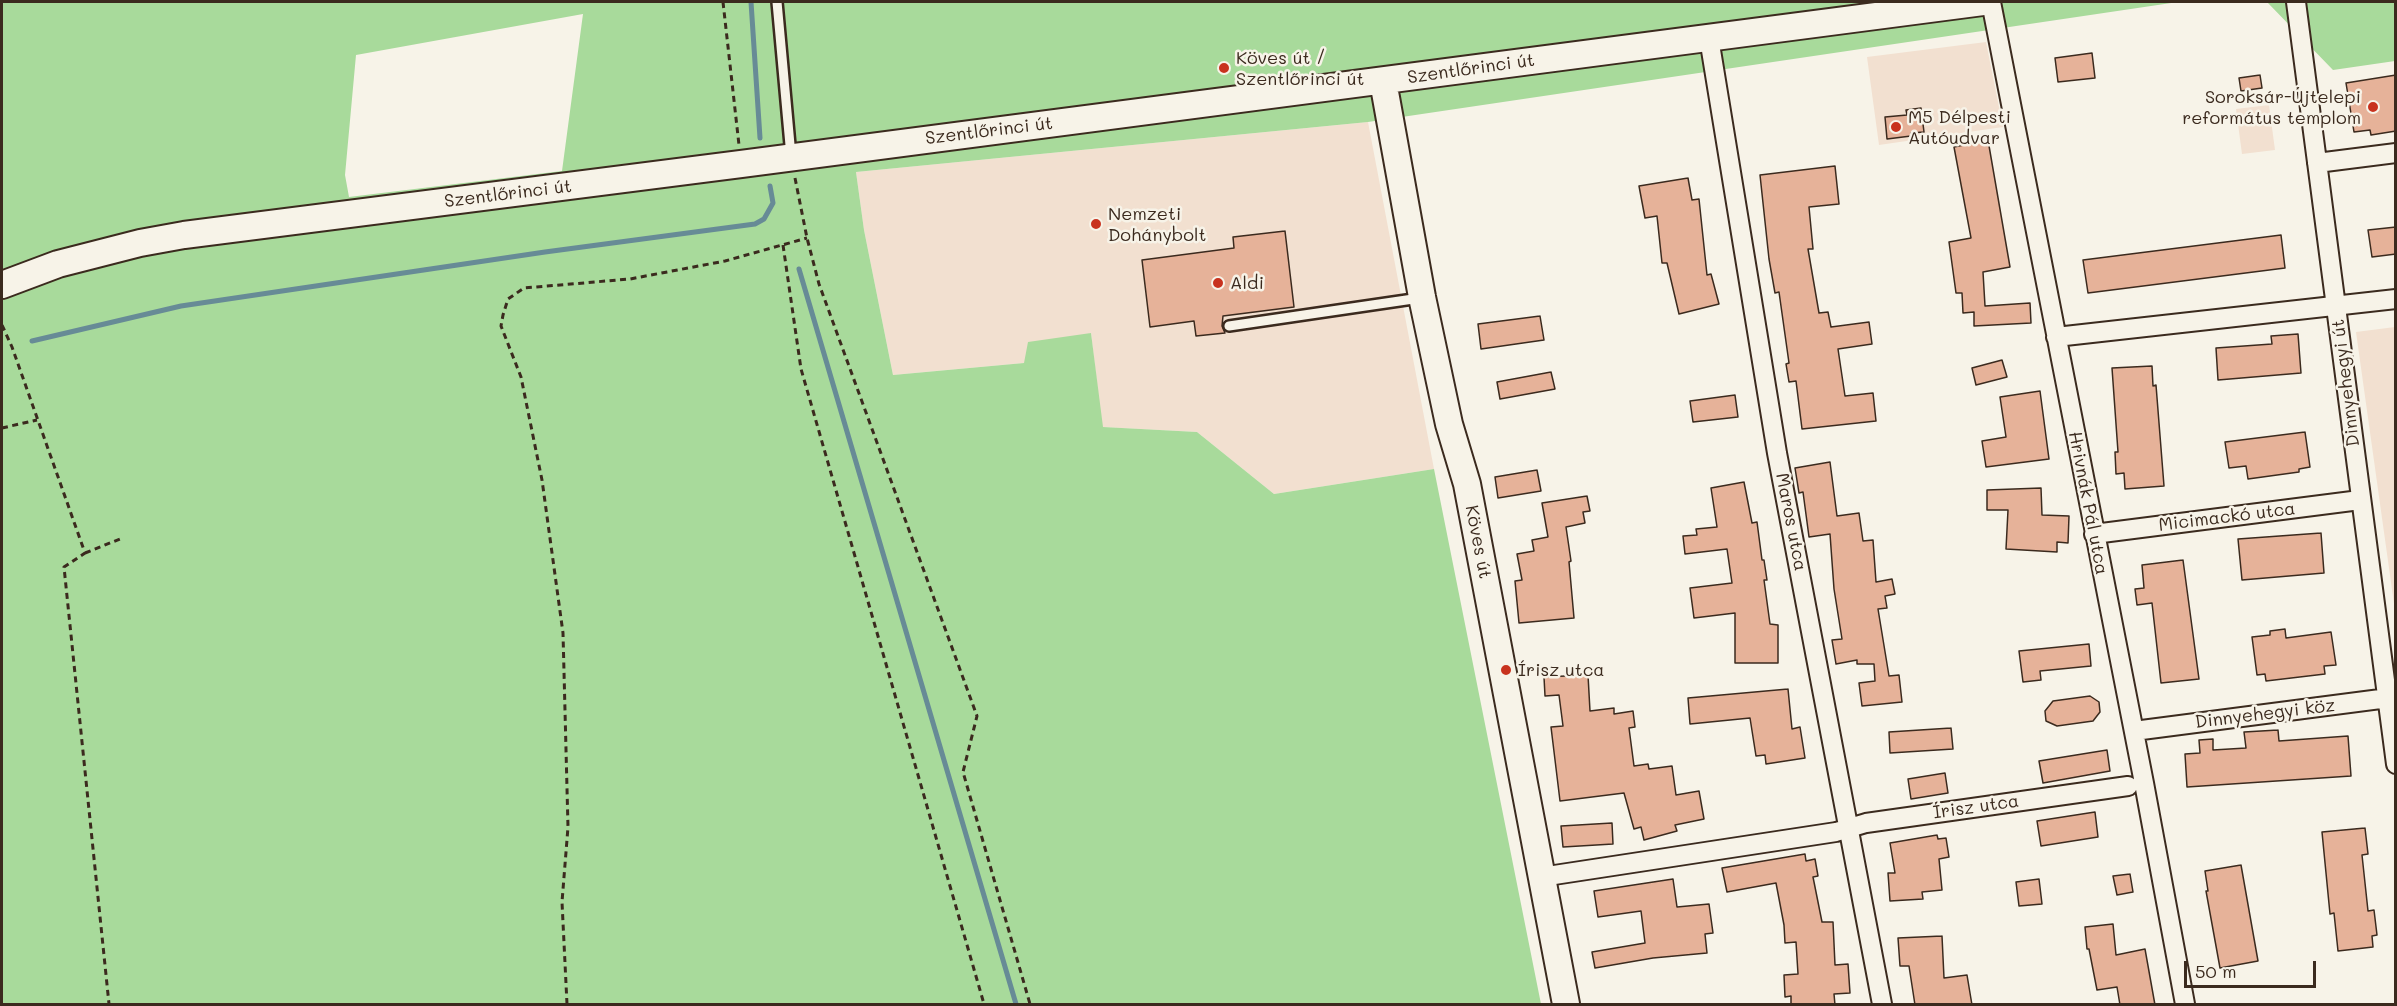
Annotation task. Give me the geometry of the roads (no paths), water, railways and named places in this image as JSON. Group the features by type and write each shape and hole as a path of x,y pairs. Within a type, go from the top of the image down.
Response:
{"main road":[{"name":"Szentlőrinci út","path":"2,285 58,264 140,243 184,235 1383,81 1710,38 1876,13 1983,2"},
{"name":"Köves út","path":"1383,81 1422,297 1449,424 1467,484 1566,1005"}],"street":[{"name":"Hrivnák Pál utca","path":"1991,2 2134,731 2185,1005"},
{"name":"Dinnyehegyi út","path":"2296,2 2361,500 2391,698 2396,764"},
{"name":"Maros utca","path":"1710,38 1777,453 1882,1005"},
{"path":"2317,163 2396,153"},
{"path":"2056,337 2396,298"},
{"name":"Micimackó utca","path":"2094,534 2361,500"},
{"name":"Dinnyehegyi köz","path":"2134,731 2391,698"},
{"name":"Írisz utca","path":"1541,877 1849,829 1866,823 2128,786"}],"lane":[{"path":"777,2 791,156"},
{"path":"1229,326 1422,297"}],"waterway":[{"path":"751,2 760,138"},
{"path":"32,341 181,306 545,252 755,224 764,219 773,203 770,186"},
{"path":"799,269 1016,1004"}],"place":[{"name":"Köves út / Szentlőrinci út","path":"1224,68"},
{"name":"Soroksár-Újtelepi református templom","path":"2373,107"},
{"name":"M5 Délpesti Autóudvar","path":"1896,127"},
{"name":"Nemzeti Dohánybolt","path":"1096,224"},
{"name":"Aldi","path":"1218,283"},
{"name":"Írisz utca","path":"1506,670"}]}
